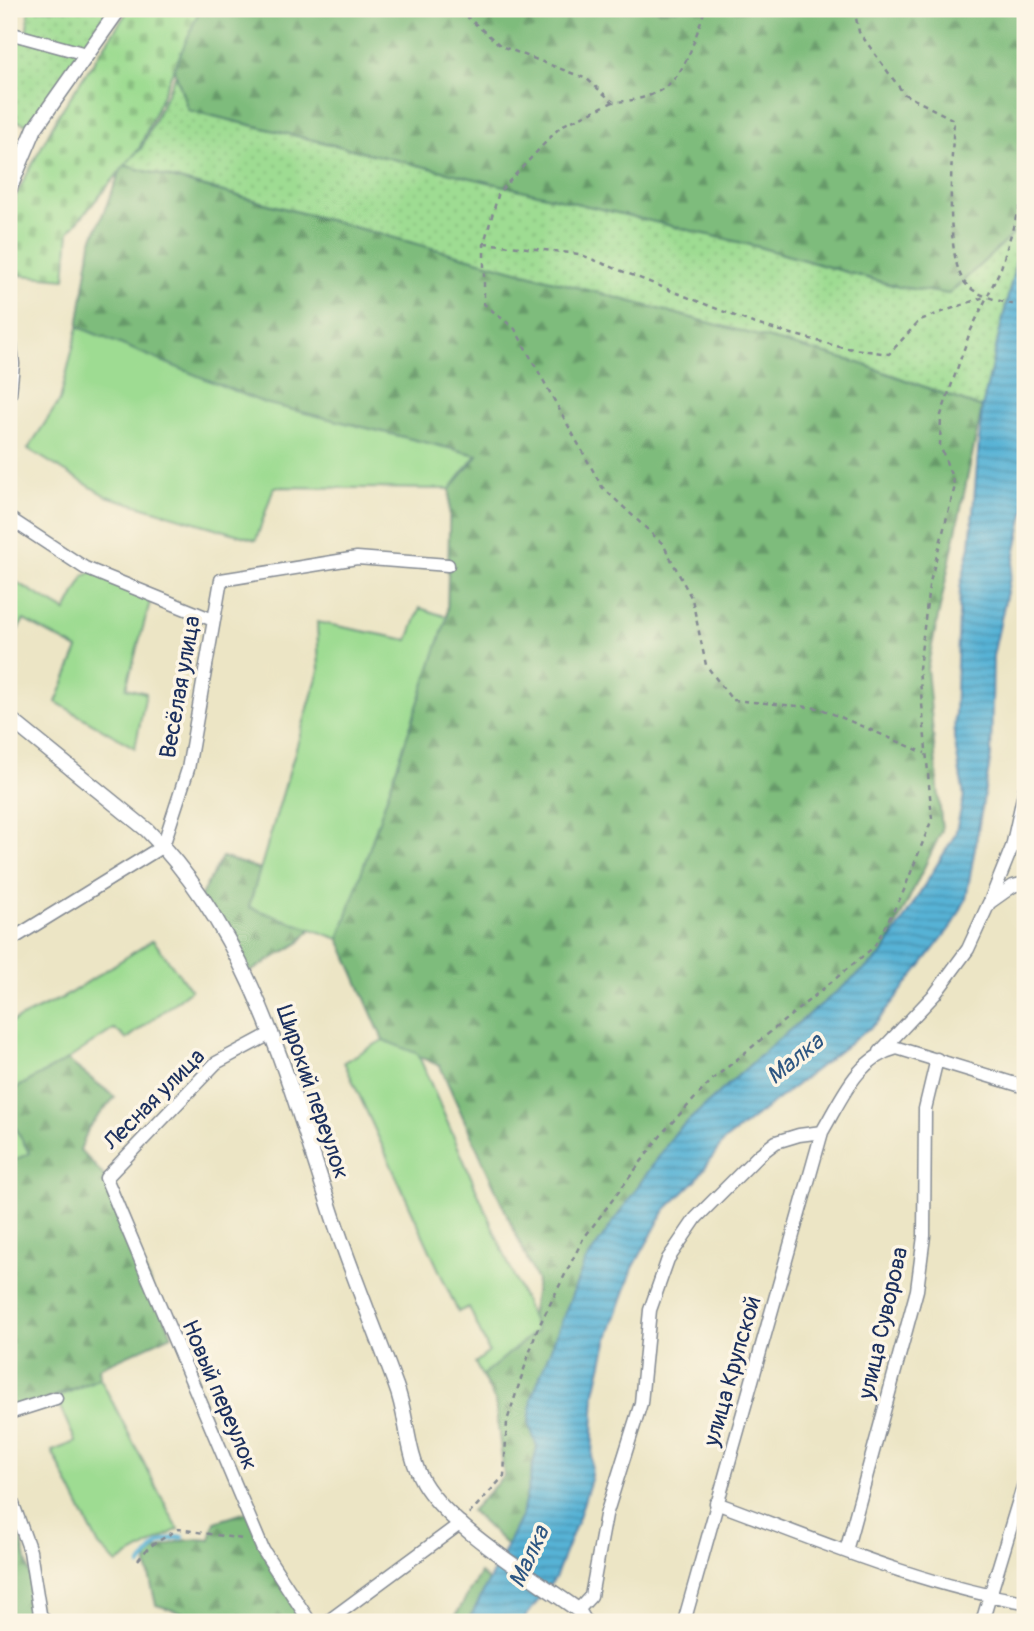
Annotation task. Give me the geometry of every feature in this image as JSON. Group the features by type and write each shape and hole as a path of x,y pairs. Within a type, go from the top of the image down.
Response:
{"street":[{"path":"9,190 35,128 119,9"},
{"path":"9,33 86,54"},
{"path":"9,337 9,394"},
{"path":"9,518 85,568 213,620"},
{"name":"Весёлая улица","path":"163,846 188,769 221,580 357,558 448,565"},
{"name":"Широкий переулок","path":"9,718 107,795 163,846 226,932 272,1033 347,1260 404,1406 410,1446 423,1482 461,1523 581,1616"},
{"path":"879,1052 936,994 968,949 1012,847 1025,788"},
{"path":"9,941 163,846"},
{"path":"989,903 1013,886 1025,883"},
{"name":"Лесная улица","path":"106,1178 216,1063 272,1033"},
{"path":"879,1052 897,1048 1025,1087"},
{"name":"улица Крупской","path":"684,1622 822,1132 864,1063 879,1052"},
{"name":"улица Суворова","path":"846,1551 917,1290 924,1236 925,1109 937,1059"},
{"path":"581,1616 591,1596 606,1515 641,1403 650,1310 668,1259 696,1218 759,1155 776,1143 799,1135 822,1132"},
{"name":"Новый переулок","path":"106,1178 256,1534 310,1622"},
{"path":"9,1413 56,1398"},
{"path":"982,1622 1025,1480"},
{"path":"9,1493 30,1551 39,1619"},
{"path":"716,1503 846,1551 989,1597 1025,1602"},
{"path":"327,1622 461,1523"}],"path":[{"path":"458,9 501,46 587,79 612,102"},
{"path":"705,9 686,65 670,85 651,96 612,102 561,126 499,192 484,243 484,304 515,328 602,487 663,544 692,598 706,665 732,700 819,708 925,753"},
{"path":"854,9 859,32 904,94 954,120 952,220 959,271 966,285 987,296 1025,308"},
{"path":"461,1523 504,1476 507,1421 537,1330 583,1239 665,1130 713,1079 873,947 902,895 932,819 919,669 929,586 955,486 940,445 941,415 970,332 1001,268 1017,214 1025,197"},
{"path":"484,243 579,254 755,324 840,347 889,354 920,320 987,296"},
{"path":"138,1560 149,1547 178,1529 244,1540 256,1534"}],"green space":[{"path":"29,9 119,9 35,128 9,118 9,33 26,38"},
{"path":"129,9 200,9 139,149 69,232 65,279 9,274 9,224 16,195 59,114"},
{"path":"178,9 1025,9 1025,223 949,294 899,287 755,246 188,110 166,44"},
{"path":"176,74 188,110 755,246 899,287 949,294 1025,223 982,408 859,363 123,165 141,149"},
{"path":"123,165 859,363 982,408 927,669 942,830 882,955 774,1043 676,1132 530,1424 537,1447 522,1515 507,1545 471,1511 504,1476 495,1401 482,1376 537,1330 531,1317 537,1281 440,1066 383,1040 339,939 447,617 450,489 478,455 264,403 78,327 91,243"},
{"path":"78,327 264,403 476,455 450,489 274,487 256,540 106,496 28,449 60,400"},
{"path":"93,571 152,595 126,688 146,693 135,748 56,702 78,649 24,620 9,643 9,578 66,611 84,576"},
{"path":"420,608 447,617 339,939 249,907 319,671 317,622 408,640"},
{"path":"222,857 260,869 249,907 311,929 300,942 245,975 200,897"},
{"path":"153,940 191,990 127,1039 114,1029 67,1060 9,1092 9,1023 64,997"},
{"path":"383,1040 418,1054 537,1330 482,1376 475,1363 489,1352 469,1307 458,1312 344,1062"},
{"path":"67,1060 115,1097 89,1127 80,1150 106,1178 172,1335 99,1368 100,1378 9,1415 9,1163 29,1152 9,1116 9,1092"},
{"path":"9,1116 29,1153 9,1163"},
{"path":"100,1378 178,1529 117,1563 99,1546 52,1451 76,1442 56,1398"},
{"path":"9,1493 40,1614 32,1622 9,1622"},
{"path":"247,1512 310,1622 186,1622 186,1614 156,1605 147,1566 148,1555 178,1542 210,1540 215,1522"},
{"path":"480,1573 489,1581 468,1622 452,1622"}],"water":[{"name":"Малка","path":"1025,224 1025,509 993,656 991,756 966,899 954,923 877,1022 724,1141 696,1180 665,1210 633,1268 608,1338 595,1392 591,1479 555,1578 522,1622 468,1622 522,1515 537,1447 529,1424 532,1397 584,1264 676,1132 774,1043 882,955 955,835 964,796 954,738 960,588 970,546 982,408"}],"waterway":[{"path":"140,1566 158,1545 168,1539 183,1537"}]}
